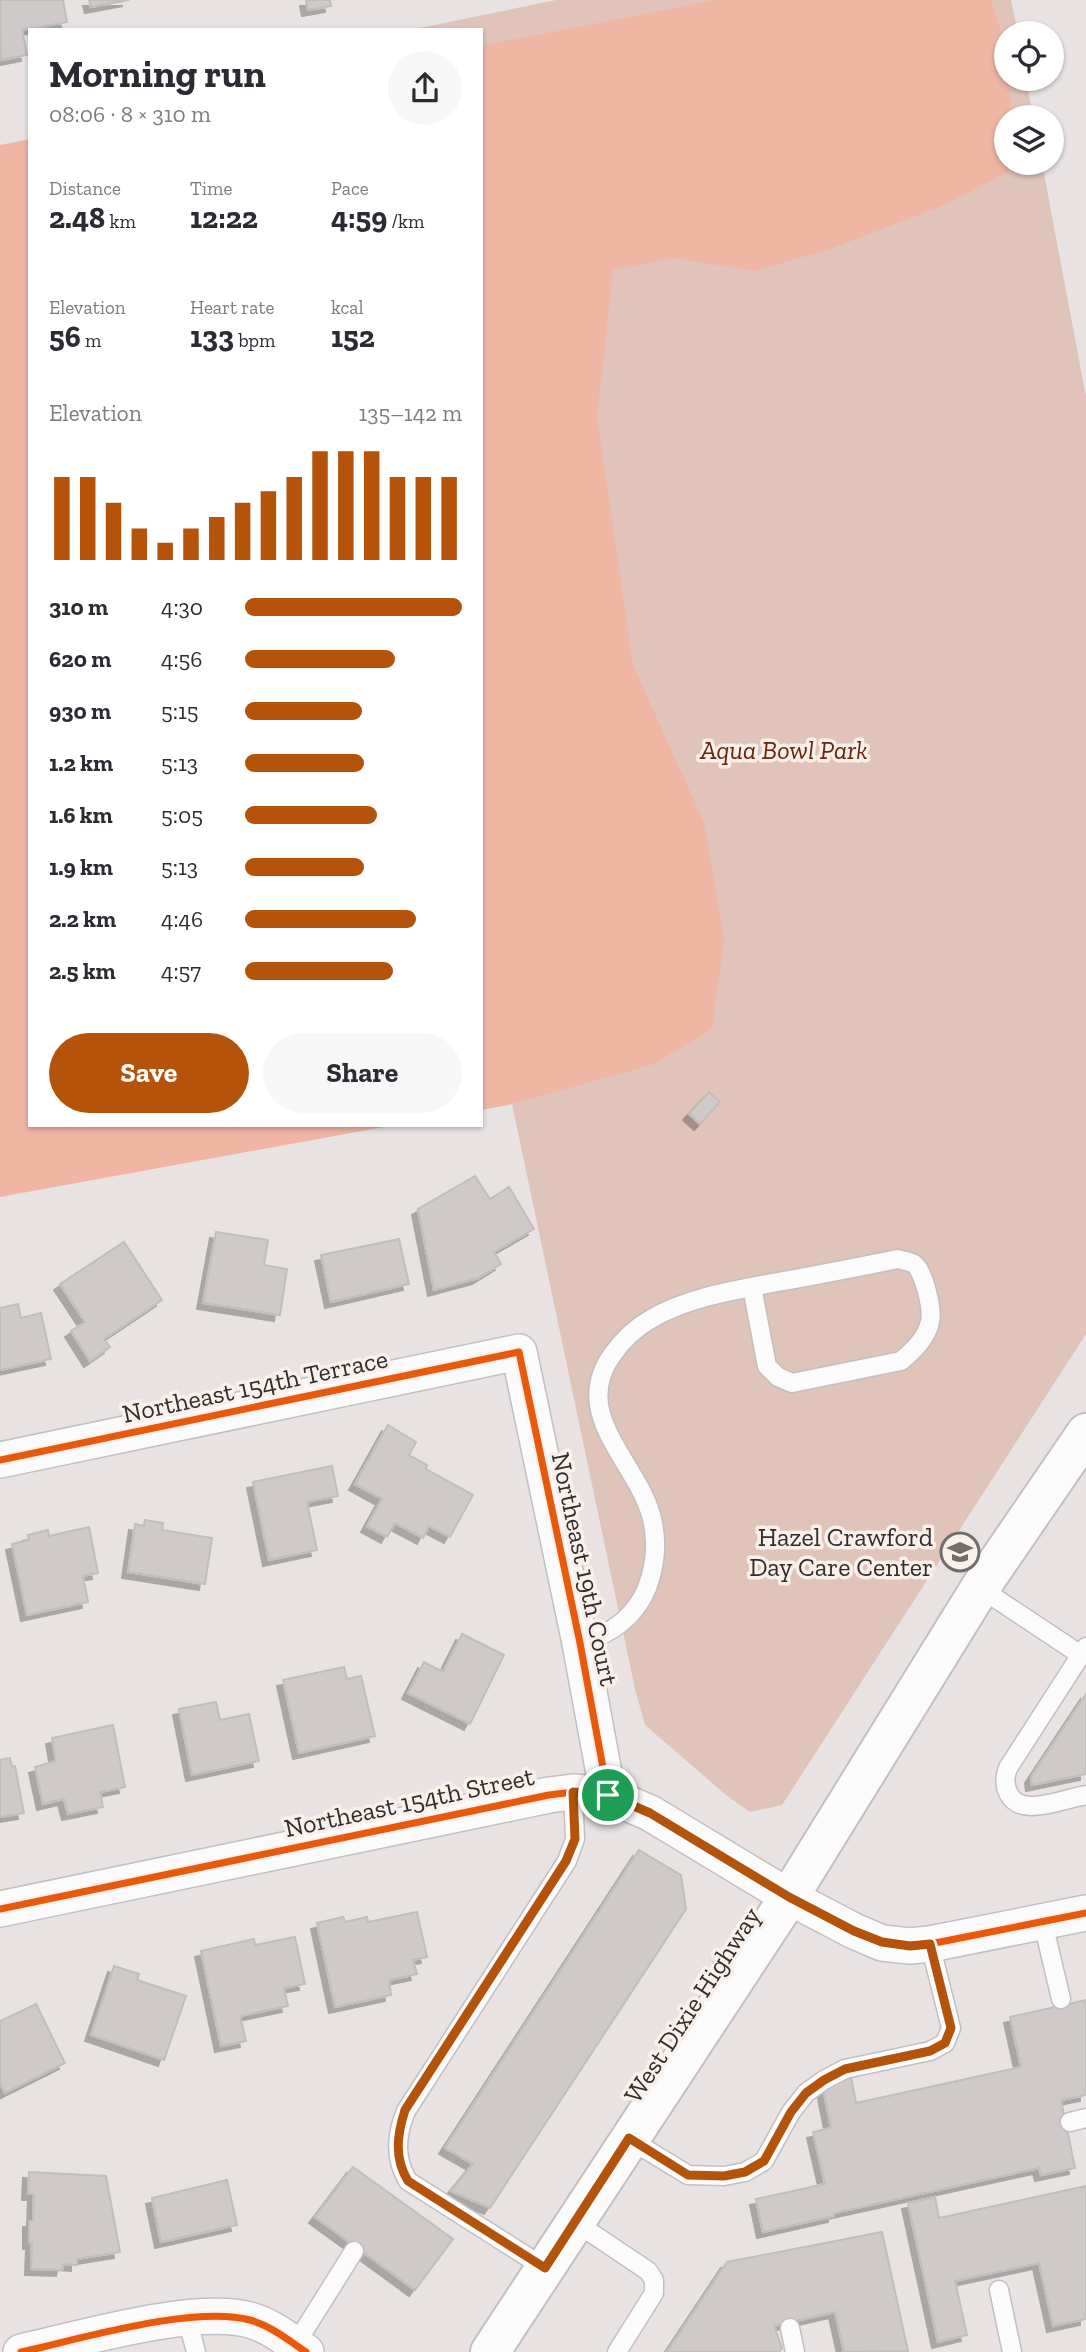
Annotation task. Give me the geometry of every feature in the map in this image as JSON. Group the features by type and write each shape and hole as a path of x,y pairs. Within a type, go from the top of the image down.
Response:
{"main road":[{"name":"West Dixie Highway","path":"490,2352 789,1897 980,1588 1086,1433"}],"street":[{"name":"Northeast 19th Court","path":"519,1352 580,1643 608,1795"},
{"name":"Northeast 154th Terrace","path":"0,1461 519,1352"},
{"name":"Northeast 154th Street","path":"0,1909 573,1792 608,1795 650,1813 789,1897 854,1931 882,1942 910,1946 930,1944 1086,1913"},
{"path":"20,2352 150,2324 223,2316 248,2320 270,2328 300,2348"}],"lane":[{"path":"580,1643 602,1637 624,1621 642,1599 653,1571 656,1545 651,1516 645,1496 604,1426 598,1386 604,1366 630,1334 651,1318 702,1299 752,1287 898,1259 914,1264 923,1275 931,1319 925,1336 901,1361 792,1383 778,1377 767,1366 752,1287"},
{"path":"980,1588 1084,1651 1008,1768 1003,1780 1006,1794 1018,1803 1031,1806 1086,1795"},
{"path":"545,2268 408,2181 400,2168 397,2150 399,2129 405,2110 566,1861 575,1839 573,1792"},
{"path":"1043,1923 1061,1999"},
{"path":"629,2138 688,2175 724,2176 745,2172 764,2161 791,2112 806,2093 824,2080 845,2069 930,2051 945,2043 951,2028 930,1944"},
{"path":"575,2222 648,2271 654,2280 654,2293 617,2352"},
{"path":"300,2348 354,2251"},
{"path":"999,2290 1012,2352"},
{"path":"187,2318 196,2352"},
{"path":"790,2328 795,2352"}],"green space":[{"name":"Aqua Bowl Park","path":"556,0 1011,0 1015,21 994,21 994,91 1028,91 1031,105 994,105 994,175 1044,175 1086,397 1086,1334 782,1805 750,1812 726,1795 645,1725 635,1689 512,1104 483,1110 483,28 420,28"}],"shaded area":[{"path":"715,0 991,0 998,21 994,21 994,91 1009,91 1011,105 994,105 994,175 1002,175 944,205 830,249 754,271 674,258 613,270 597,417 633,665 704,823 724,938 712,1029 654,1064 483,1110 483,46"},
{"path":"28,139 28,1127 384,1127 0,1197 0,145"}],"building":[{"path":"0,0 63,0 67,22 22,30 27,55 1,60"},
{"path":"89,0 129,0 91,7"},
{"path":"306,0 330,0 331,6 308,10"},
{"path":"709,1092 720,1102 700,1124 689,1114"},
{"path":"475,1176 490,1199 509,1187 534,1229 494,1252 501,1264 478,1278 434,1290 418,1209"},
{"path":"216,1232 268,1240 264,1265 287,1269 280,1315 203,1303"},
{"path":"399,1239 409,1284 331,1302 321,1255"},
{"path":"124,1242 162,1300 104,1339 110,1347 90,1361 71,1331 85,1322 60,1284"},
{"path":"18,1304 21,1318 41,1313 51,1359 0,1370 0,1308"},
{"path":"388,1425 416,1442 409,1455 427,1465 426,1469 473,1495 450,1537 429,1526 423,1538 395,1523 387,1537 367,1526 382,1499 355,1484"},
{"path":"332,1466 338,1496 307,1502 317,1550 269,1560 253,1482"},
{"path":"145,1520 163,1523 162,1530 212,1538 205,1584 128,1572 135,1524 144,1526"},
{"path":"89,1527 98,1573 83,1576 88,1602 27,1615 12,1544 29,1540 28,1535 48,1530 49,1536"},
{"path":"462,1634 504,1655 470,1724 408,1693 424,1662 443,1672"},
{"path":"344,1667 347,1679 361,1676 375,1736 299,1753 283,1680"},
{"path":"1086,1694 1086,1774 1032,1785 1031,1777"},
{"path":"216,1702 220,1720 249,1714 259,1761 192,1775 179,1709"},
{"path":"113,1725 125,1787 100,1792 103,1807 68,1814 64,1799 43,1804 35,1767 56,1761 52,1738"},
{"path":"10,1758 12,1767 15,1766 24,1813 0,1817 0,1760"},
{"path":"639,1850 681,1875 686,1909 490,2208 451,2191 473,2164 445,2148"},
{"path":"417,1912 427,1957 413,1960 417,1974 389,1980 391,1995 335,2007 317,1923 343,1917 345,1922 367,1917 368,1922"},
{"path":"295,1937 305,1984 284,1988 288,2006 240,2016 246,2041 221,2046 201,1951 254,1939 255,1945"},
{"path":"114,1966 139,1974 137,1980 186,1996 164,2060 91,2035"},
{"path":"1086,2000 1086,2095 1061,2100 1075,2168 1041,2175 1039,2168 834,2213 834,2216 763,2232 756,2199 825,2184 813,2132 831,2128 822,2083 851,2077 856,2103 1021,2067 1010,2017"},
{"path":"36,2004 65,2063 5,2093 0,2082 0,2021"},
{"path":"353,2167 453,2239 415,2290 315,2217"},
{"path":"29,2172 106,2176 120,2252 77,2259 77,2265 63,2264 62,2270 31,2269 29,2221 33,2221 34,2194 28,2194"},
{"path":"227,2180 237,2225 161,2242 152,2198"},
{"path":"1086,2186 1086,2319 1053,2326 1039,2263 955,2281 967,2335 938,2342 908,2203 935,2197 939,2218"},
{"path":"882,2232 908,2351 844,2352 835,2312 774,2326 782,2348 779,2352 667,2352 727,2262"}],"cycle path":[{"path":"0,1460 519,1352 580,1643 608,1795"},
{"path":"0,1909 573,1792 608,1795 650,1813 789,1897 882,1943 910,1946 930,1944 1086,1913"},
{"path":"21,2352 104,2332 198,2317 250,2320 265,2326 306,2352"}],"place":[{"name":"Hazel Crawford Day Care Center","path":"960,1552"}],"route":[{"path":"573,1792 608,1795 650,1813 789,1897 854,1931 882,1942 910,1946 930,1944 951,2028 945,2043 930,2051 845,2069 824,2080 806,2093 791,2112 764,2161 745,2172 724,2176 688,2175 629,2138 545,2268 408,2181 400,2168 397,2150 399,2129 405,2110 566,1861 575,1839 573,1792"}]}
